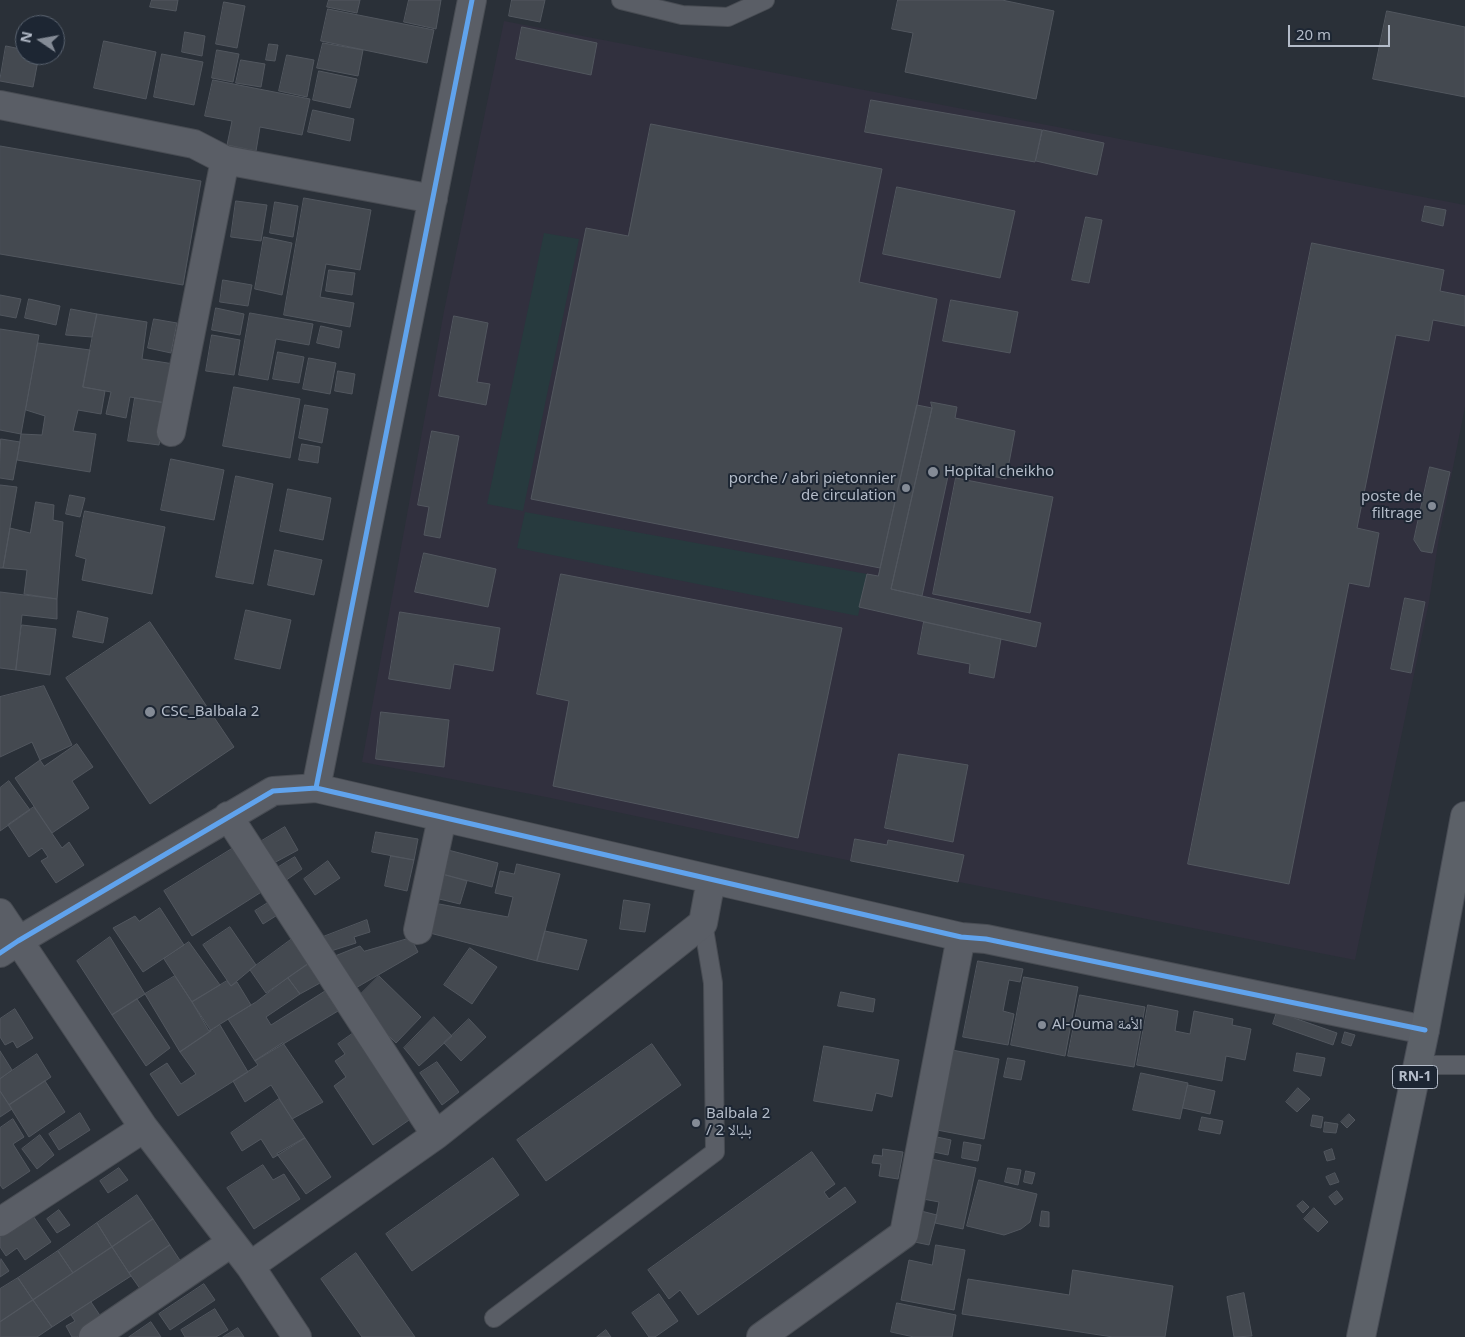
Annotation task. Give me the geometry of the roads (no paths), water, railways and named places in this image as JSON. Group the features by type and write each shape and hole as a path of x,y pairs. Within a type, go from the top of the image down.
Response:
{"main road":[{"name":"RN-1","path":"1361,1337 1464,828"}],"street":[{"path":"316,788 472,0"},
{"path":"0,105 194,144 225,160 433,199"},
{"path":"171,432 225,160"},
{"path":"9,947 273,790 316,788 961,937 986,939 1424,1030"},
{"path":"228,816 436,1135"},
{"path":"418,930 442,818"},
{"path":"250,1266 436,1135 703,924 712,880"},
{"path":"0,914 9,947 250,1266 297,1337"},
{"path":"761,1337 904,1234 961,937"},
{"path":"0,1222 144,1128"},
{"path":"93,1337 231,1243"}],"lane":[{"path":"621,0 682,15 728,17 765,0"},
{"path":"494,1318 715,1152 713,983 703,924"},
{"path":"1417,1065 1465,1065"}],"place":[{"name":"Hopital cheikho","path":"933,472"},
{"name":"porche / abri pietonnier de circulation","path":"906,488"},
{"name":"poste de filtrage","path":"1432,506"},
{"name":"CSC_Balbala 2","path":"150,712"},
{"name":"Al-Ouma الأمة","path":"1042,1025"},
{"name":"Balbala 2 / بلبالا 2","path":"696,1123"}]}
